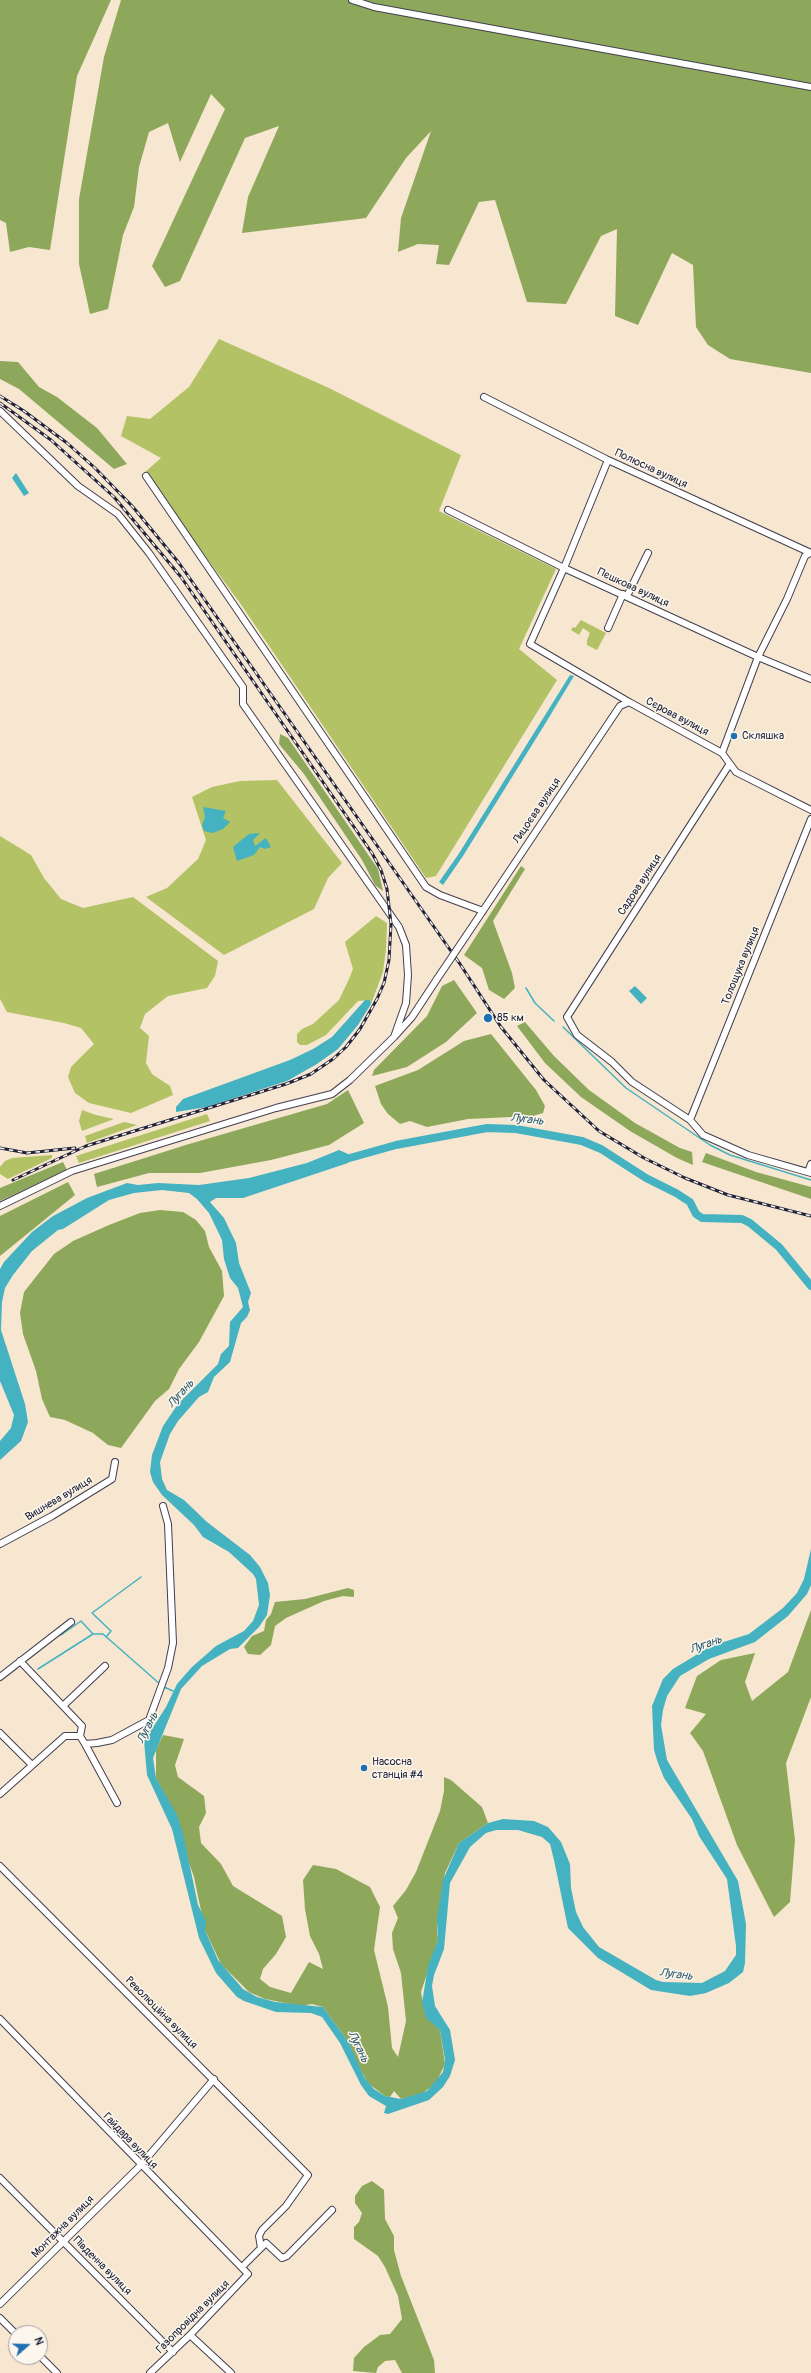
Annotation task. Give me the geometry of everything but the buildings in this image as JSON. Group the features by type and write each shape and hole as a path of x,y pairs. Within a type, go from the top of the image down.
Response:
{"street":[{"path":"352,0 374,6 811,87"},
{"name":"Полюсна вулиця","path":"484,397 608,460 810,553"},
{"path":"0,411 78,486 118,514 149,553 243,687 243,704 399,927 406,946 408,975 406,1003 394,1037"},
{"path":"564,568 608,460"},
{"path":"146,476 426,887 440,895 483,911"},
{"name":"Пєшкова вулиця","path":"448,510 564,568 758,657 811,679"},
{"path":"608,628 648,553"},
{"path":"810,553 805,556 787,598 758,657 722,753 729,765 736,772 811,810"},
{"name":"Сєрова вулиця","path":"564,568 530,644 629,702 722,753"},
{"name":"Лицоєва вулиця","path":"0,1206 72,1171 276,1108 332,1094 350,1080 412,1018 620,706 629,702"},
{"name":"Садова вулиця","path":"690,1120 632,1082 612,1062 577,1035 567,1017 729,765"},
{"name":"Толощука вулиця","path":"690,1120 811,819"},
{"path":"690,1120 703,1135 748,1155 809,1172 811,1164"},
{"name":"Вишнева вулиця","path":"0,1544 52,1516 112,1479 115,1462"},
{"path":"85,1744 112,1740 149,1720 160,1695 168,1668 173,1643 168,1524 163,1506"},
{"path":"0,1677 72,1622"},
{"path":"20,1661 64,1704 82,1726 80,1736 117,1803"},
{"path":"64,1704 105,1666"},
{"path":"0,1732 32,1766"},
{"path":"0,1794 65,1736 80,1736"},
{"name":"Революційна вулиця","path":"0,1866 308,2175 286,2206 262,2230 259,2236 261,2248"},
{"name":"Гайдара вулиця","path":"0,2019 140,2166 248,2274"},
{"name":"Монтажна вулиця","path":"0,2304 140,2166 214,2079"},
{"name":"Південна вулиця","path":"0,2178 173,2352"},
{"path":"242,2267 266,2243 282,2258 287,2256 332,2210"},
{"name":"Газопровідна вулиця","path":"150,2373 190,2335 248,2274"},
{"path":"0,2318 8,2326"},
{"path":"190,2335 231,2373"},
{"path":"48,2364 57,2373"}],"green space":[{"path":"0,0 111,0 77,76 50,250 29,247 10,252 6,223 0,220"},
{"path":"121,0 811,0 811,373 730,359 708,345 696,327 693,265 672,253 638,325 615,316 617,229 601,236 566,304 527,302 495,200 479,202 449,265 436,264 439,245 418,244 398,252 401,218 431,131 406,158 366,218 242,233 248,197 279,126 245,138 180,281 165,287 152,266 225,109 211,94 180,162 168,123 149,132 139,167 134,207 123,235 108,309 90,314 79,264 79,199 104,57"},
{"path":"219,339 329,388 461,455 439,511 556,569 519,649 557,680 436,876 426,878 240,603 144,473 161,458 121,436 127,416 150,419 189,387"},
{"path":"0,361 18,362 39,387 57,397 97,428 127,464 114,469 19,389 0,379"},
{"path":"581,620 606,633 597,650 587,645 587,640 590,633 583,628 579,635 571,630 573,627 575,628"},
{"path":"280,734 288,738 378,869 383,891 375,885 362,860 304,774 279,744"},
{"path":"277,780 342,863 328,878 314,909 224,955 146,897 167,888 198,859 206,840 192,797 212,787 240,781"},
{"path":"0,836 31,855 44,878 61,899 83,908 133,897 218,961 215,976 207,988 168,996 145,1014 140,1028 149,1036 146,1063 152,1074 170,1086 173,1095 131,1113 89,1103 75,1093 68,1077 71,1067 94,1044 81,1028 64,1023 7,1012 0,999"},
{"path":"521,866 525,869 493,921 512,973 515,988 504,999 489,990 482,968 464,955"},
{"path":"376,916 387,923 386,949 383,972 371,1004 370,1000 358,1001 326,1035 307,1045 300,1045 297,1042 297,1034 302,1029 313,1024 339,1000 349,979 353,969 345,942"},
{"path":"454,980 477,1013 446,1042 407,1067 372,1076 374,1070 427,1016 442,986"},
{"path":"525,1022 554,1056 589,1090 635,1123 680,1148 692,1152 693,1165 677,1158 630,1131 581,1097 545,1063 517,1026"},
{"path":"491,1034 536,1090 545,1106 543,1113 533,1116 468,1119 427,1127 410,1121 400,1124 388,1114 381,1104 375,1086 418,1070 464,1041"},
{"path":"348,1090 364,1123 329,1145 271,1160 200,1173 149,1173 97,1187 94,1174 189,1144 327,1104"},
{"path":"82,1110 114,1119 82,1131 79,1121"},
{"path":"207,1114 210,1121 79,1163 76,1156"},
{"path":"124,1122 137,1125 87,1143 85,1136"},
{"path":"706,1153 756,1172 811,1187 811,1199 702,1162"},
{"path":"52,1155 52,1158 8,1179 0,1174 0,1167 5,1161 12,1158"},
{"path":"63,1162 67,1170 0,1201 0,1188"},
{"path":"68,1182 75,1195 0,1256 0,1216"},
{"path":"160,1210 183,1212 196,1220 205,1231 209,1247 222,1271 224,1296 199,1342 179,1369 169,1389 155,1401 121,1448 108,1445 93,1433 65,1420 50,1417 42,1399 36,1371 23,1334 20,1313 24,1292 54,1254 73,1241 109,1225 140,1213"},
{"path":"348,1588 354,1590 354,1597 343,1596 324,1601 286,1618 275,1626 271,1645 260,1655 248,1654 244,1647 252,1636 264,1631 266,1620 271,1614 275,1602 305,1599"},
{"path":"811,1610 811,1697 786,1763 795,1840 790,1902 774,1917 737,1845 703,1751 690,1733 706,1714 685,1708 697,1676 721,1660 755,1653 745,1682 752,1701 788,1672"},
{"path":"163,1735 184,1739 175,1765 178,1777 204,1796 206,1813 199,1827 201,1843 221,1864 233,1886 282,1916 286,1937 276,1954 263,1969 260,1979 270,1987 291,1993 309,1962 323,1969 319,1954 310,1936 305,1909 303,1880 313,1865 336,1869 370,1887 380,1907 374,1950 388,2007 392,2048 398,2057 406,2021 401,1973 393,1949 392,1933 398,1918 393,1906 406,1890 416,1872 440,1811 444,1791 444,1777 451,1780 482,1807 488,1823 459,1843 445,1873 437,1928 438,1940 421,1992 425,2013 440,2030 445,2064 436,2083 423,2093 401,2099 394,2091 390,2097 385,2096 369,2084 360,2070 349,2043 323,2007 312,2004 300,2006 265,1999 249,1992 221,1964 205,1930 194,1877 165,1795 156,1778 156,1750"},
{"path":"372,2181 384,2190 385,2219 394,2236 394,2250 401,2276 434,2360 435,2373 402,2373 395,2360 385,2361 378,2367 376,2373 353,2371 354,2358 364,2347 380,2335 390,2334 402,2319 398,2296 385,2267 378,2256 354,2239 354,2227 359,2222 362,2213 355,2203 355,2196 362,2186"}],"water":[{"path":"16,473 29,493 24,496 12,478"},
{"path":"570,675 574,676 463,856 443,885 439,882 458,855"},
{"path":"203,807 226,811 223,818 230,822 223,829 213,833 204,831 202,825 205,817"},
{"path":"260,833 253,840 255,846 266,838 271,847 265,849 260,847 254,855 237,861 233,847 249,834"},
{"path":"635,986 647,998 641,1004 629,991"},
{"path":"365,1000 370,1000 371,1004 358,1025 338,1049 317,1064 287,1081 207,1107 176,1112 176,1107 183,1099 290,1060 313,1049 332,1037"},
{"path":"339,1150 348,1154 348,1163 243,1198 216,1198 210,1202 224,1218 236,1243 239,1263 251,1293 248,1302 250,1310 247,1317 241,1323 230,1362 214,1377 208,1392 199,1397 178,1421 170,1434 160,1462 162,1479 167,1490 184,1500 207,1522 250,1555 260,1567 268,1583 270,1595 267,1615 259,1627 238,1648 230,1649 202,1666 181,1689 153,1758 156,1778 177,1815 183,1833 198,1905 206,1921 205,1930 218,1960 243,1989 257,1997 275,2002 323,2007 349,2043 364,2077 374,2089 385,2096 401,2099 427,2091 443,2072 445,2060 440,2030 426,2018 422,2003 428,1966 438,1940 437,1918 443,1880 459,1843 488,1823 503,1819 534,1821 548,1827 561,1842 570,1864 571,1888 576,1912 583,1927 599,1947 656,1980 663,1982 702,1983 725,1971 736,1955 727,1879 699,1836 692,1819 664,1778 654,1750 652,1706 663,1679 673,1669 711,1646 749,1634 783,1608 797,1593 804,1579 811,1549 811,1585 807,1594 788,1616 755,1642 709,1659 680,1676 667,1696 663,1710 661,1725 667,1760 738,1881 746,1924 745,1963 743,1972 729,1983 706,1993 690,1996 651,1990 598,1958 568,1928 550,1844 542,1837 518,1830 496,1830 486,1833 470,1847 450,1883 444,1949 434,1975 432,1986 435,2006 450,2030 455,2060 450,2076 443,2087 429,2100 388,2114 384,2113 386,2106 369,2096 361,2085 340,2043 322,2017 311,2013 276,2012 244,2001 237,1997 216,1973 199,1938 172,1829 147,1775 144,1741 166,1707 177,1684 192,1667 216,1646 244,1631 253,1621 259,1605 256,1579 253,1574 229,1552 203,1537 194,1525 162,1495 153,1482 150,1472 152,1455 163,1426 178,1404 218,1364 221,1354 229,1346 230,1322 243,1307 238,1288 230,1278 224,1259 222,1240 209,1213 197,1199 189,1193 162,1190 134,1193 109,1200 63,1229 58,1230 32,1251 13,1275 5,1288 2,1302 1,1330 25,1404 28,1422 21,1441 0,1460 0,1441 11,1428 14,1415 0,1381 0,1269 4,1262 32,1232 53,1216 87,1198 127,1183 138,1185 158,1183 199,1185 249,1178 307,1163"}],"waterway":[{"path":"526,988 535,1003 554,1021"},
{"path":"563,1027 626,1088 710,1145 730,1155 811,1180"},
{"name":"Лугань","path":"339,1161 396,1145 487,1128 516,1129 582,1141 601,1149 646,1178 676,1193 690,1202 696,1214 702,1218 742,1219 750,1223 779,1247 811,1286"},
{"path":"106,1637 111,1631 92,1613 141,1577"},
{"path":"61,1635 81,1621 93,1634"},
{"path":"38,1669 93,1634 103,1634 161,1685"},
{"path":"164,1687 173,1691"}],"railway":[{"path":"0,396 24,411 67,443 95,468 133,507 179,563 460,964 501,1027 544,1080 599,1131 644,1158 685,1178 728,1195 811,1216"},
{"path":"0,403 51,440 114,497 181,577 372,853 381,870 387,889 391,924 389,960 384,983 377,999 360,1029 346,1047 333,1059 311,1074 286,1084 86,1146 13,1180"},
{"path":"0,1148 27,1153 75,1148"}],"place":[{"name":"Скляшка","path":"734,736"},
{"name":"85 км","path":"488,1018"},
{"name":"Насосна станція #4","path":"364,1768"}]}
